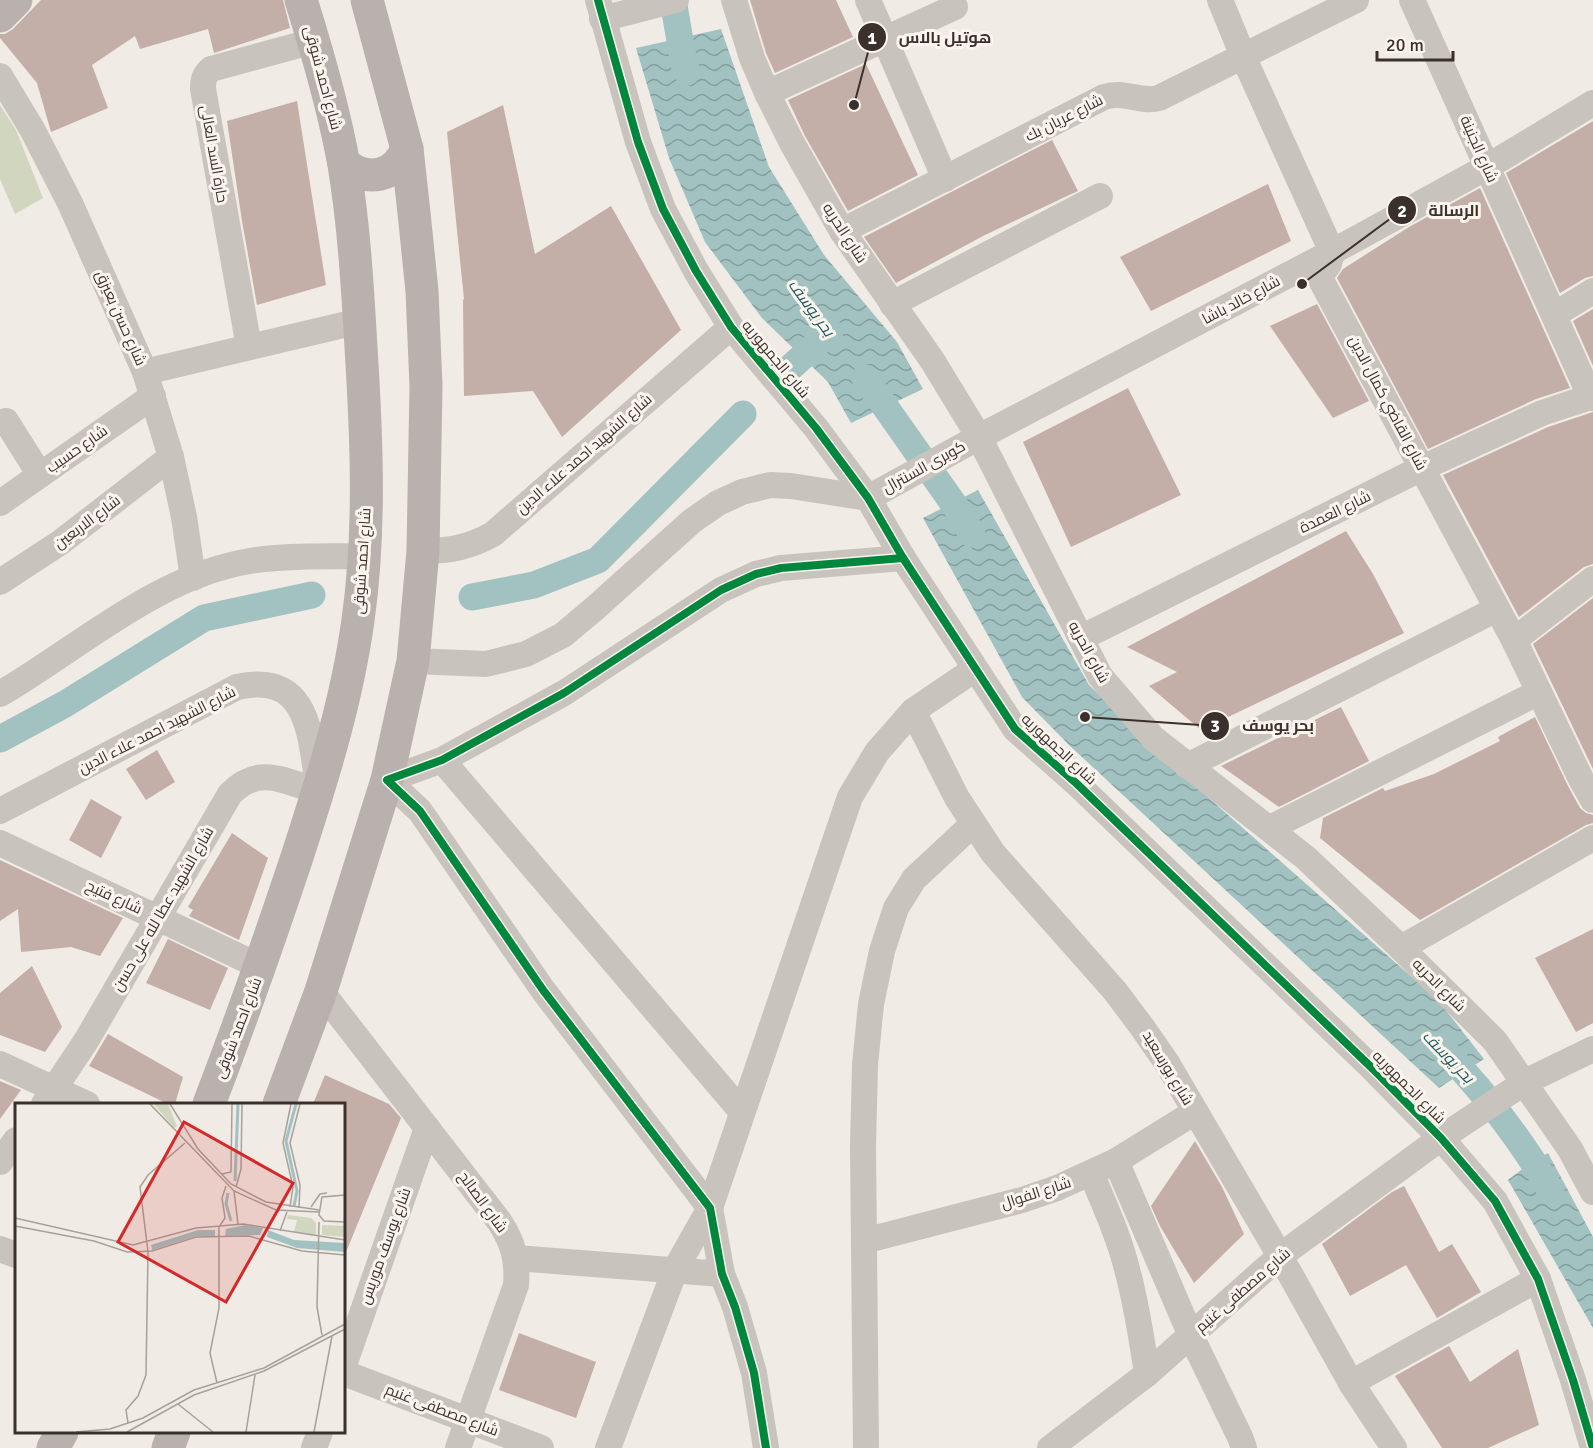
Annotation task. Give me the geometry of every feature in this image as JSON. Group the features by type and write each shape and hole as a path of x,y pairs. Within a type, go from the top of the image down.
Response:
{"main road":[{"path":"0,16 16,0"},
{"name":"شارع احمد شوقى","path":"209,1103 261,967 319,792 342,702 358,622 365,556 366,431 351,216 344,164 331,102 301,0"},
{"path":"279,1103 321,991 387,780 413,661 423,551 426,386 422,291 408,149 367,0"},
{"path":"344,164 360,174 380,174 397,165 408,149"},
{"path":"351,216 365,201 385,196 402,201 414,213"},
{"path":"53,1448 61,1433"},
{"path":"168,1448 173,1433"}],"street":[{"path":"600,9 676,0"},
{"name":"شارع الحريه","path":"734,0 752,58 766,93 792,143 842,231 932,360 979,437 1100,676 1154,738 1187,766 1270,828 1345,893 1494,1041 1570,1149 1593,1192"},
{"path":"868,0 945,179"},
{"path":"1220,0 1332,252"},
{"name":"شارع عريان بك","path":"842,231 1104,97 1117,94 1144,100 1159,98 1243,56 1317,9 1356,0"},
{"name":"شارع الجنينة","path":"1412,0 1592,397"},
{"path":"766,93 955,7"},
{"name":"شارع الجمهوريه","path":"600,9 638,142 663,209 696,271 731,327 816,428 868,498 903,558 1015,729 1076,783 1372,1069 1441,1138 1495,1201 1538,1280 1573,1380 1593,1448"},
{"name":"حارة السد العالى","path":"249,347 202,89 203,82 205,74 211,69 314,41"},
{"name":"شارع حسن بعيزق","path":"0,76 32,129 70,203 149,384 171,457 184,517 193,578"},
{"name":"شارع خالد باشا","path":"979,437 1332,252 1487,167 1593,103"},
{"path":"892,304 1100,196"},
{"name":"شارع القاضي كمال الدين","path":"1332,252 1329,264 1321,275 1322,282 1514,640 1593,800"},
{"path":"1554,315 1593,291"},
{"path":"149,384 249,347 360,321"},
{"name":"شارع الشهيد احمد علاء الدين","path":"423,551 459,549 493,534 731,327"},
{"name":"شارع حسيب","path":"0,503 40,475 149,384"},
{"name":"شارع العمدة","path":"1081,638 1422,468 1542,413 1592,397"},
{"path":"6,421 40,475"},
{"name":"كوبرى السنترال","path":"868,498 979,437"},
{"name":"شارع الاربعين","path":"0,582 61,542 171,457"},
{"path":"413,661 486,664 526,654 563,635 692,521 718,503 742,492 770,485 868,498"},
{"path":"0,694 152,597 193,578 250,561 365,556"},
{"path":"766,1448 754,1374 735,1306 722,1274 710,1208 543,990 420,811 387,780 442,760 564,693 722,590 756,574 781,568 903,558"},
{"path":"1514,640 1593,579"},
{"path":"1187,766 1497,609"},
{"path":"608,1448 675,1270 710,1208 850,797 877,752 913,711 975,669"},
{"name":"شارع الشهيد احمد علاء الدين","path":"0,811 237,687 252,684 266,684 280,689 292,697 302,709 308,722 319,792"},
{"path":"1270,828 1539,692"},
{"name":"شارع بورسعيد","path":"913,711 973,824 993,853 1143,1026 1280,1256 1351,1383 1394,1448"},
{"path":"442,760 742,1112"},
{"name":"شارع الشهيد عطا لله على حسن","path":"49,1097 86,1041 230,794 249,779 261,776 273,777 319,792"},
{"path":"866,1448 863,1146 865,1065 871,1004 882,951 896,908 914,879 973,824"},
{"path":"1401,948 1593,838"},
{"name":"شارع فتيح","path":"0,843 261,967"},
{"name":"شارع الصالح","path":"321,991 500,1221 513,1245 516,1258 516,1285 458,1448"},
{"path":"1525,1082 1593,1048"},
{"path":"0,1064 49,1097 82,1103"},
{"name":"شارع مصطفى غنيم","path":"1050,1448 1147,1374 1280,1256 1441,1138 1525,1082"},
{"name":"شارع الفوال","path":"864,1241 1022,1200 1057,1188 1116,1161 1195,1112"},
{"name":"شارع يوسف موريس","path":"345,1362 427,1128"},
{"path":"0,1162 15,1141"},
{"path":"1116,1161 1191,1336 1244,1448"},
{"path":"1091,1173 1112,1222 1128,1271 1147,1374"},
{"path":"0,1249 15,1255"},
{"path":"516,1258 722,1274"},
{"path":"1351,1383 1538,1280"},
{"name":"شارع مصطفى غنيم","path":"345,1373 541,1448"},
{"path":"314,1448 319,1433"}],"green space":[{"path":"0,105 16,130 43,198 15,214 0,179"}],"water":[{"path":"721,29 769,167 824,255 897,342 923,389 851,423 828,382 762,318 705,242 669,158 636,48"},
{"path":"978,490 1089,685 1176,769 1438,1000 1484,1059 1439,1088 1069,745 1022,697 923,518"},
{"path":"1548,1153 1593,1237 1593,1328 1508,1180"}],"building":[{"path":"41,0 283,0 290,28 214,53 208,29 140,49 135,36 92,65 108,108 51,132 37,83 0,38 0,34 13,29"},
{"path":"750,0 836,0 853,37 775,73 766,53"},
{"path":"866,64 918,175 848,211 805,136 788,100"},
{"path":"297,101 326,285 257,305 227,121"},
{"path":"503,105 535,254 611,206 681,330 562,437 533,391 464,396 464,299 447,132"},
{"path":"1593,121 1593,276 1585,278 1560,293 1506,173"},
{"path":"1052,140 1078,191 983,236 896,283 864,237"},
{"path":"1268,184 1291,241 1151,311 1120,257"},
{"path":"1480,188 1570,388 1536,399 1428,449 1337,278 1343,269 1409,227"},
{"path":"1317,304 1369,401 1333,418 1270,326"},
{"path":"1593,309 1593,366 1573,321"},
{"path":"1128,388 1181,495 1071,547 1023,442"},
{"path":"1593,412 1593,564 1584,567 1519,617 1443,475 1548,427"},
{"path":"1346,531 1373,574 1404,633 1201,730 1149,686 1177,672 1127,647"},
{"path":"1593,598 1593,769 1533,644"},
{"path":"1341,707 1369,761 1279,807 1221,766"},
{"path":"1535,717 1580,808 1593,815 1593,823 1420,920 1320,838 1323,818 1383,788 1385,791 1434,774 1500,741 1498,737"},
{"path":"157,750 175,782 146,800 126,769"},
{"path":"91,799 122,817 101,858 69,840"},
{"path":"232,833 268,858 239,940 189,916 193,910 188,907"},
{"path":"0,860 123,918 100,956 71,947 21,952 18,909 0,921"},
{"path":"1593,929 1593,1023 1576,1032 1535,958"},
{"path":"168,939 228,968 210,1010 146,983"},
{"path":"32,966 62,1027 45,1052 0,1035 0,993"},
{"path":"108,1034 183,1077 175,1103 166,1103 89,1066"},
{"path":"325,1075 389,1104 401,1118 345,1255 345,1103 313,1103"},
{"path":"0,1081 21,1090 0,1119"},
{"path":"1195,1141 1222,1187 1244,1234 1194,1283 1160,1226 1151,1206"},
{"path":"1404,1186 1439,1252 1452,1244 1481,1292 1437,1318 1406,1265 1350,1296 1322,1244 1392,1192"},
{"path":"519,1333 596,1362 576,1418 499,1390"},
{"path":"1449,1346 1470,1382 1518,1349 1539,1425 1488,1448 1442,1448 1395,1376"}],"waterway":[{"name":"بحر يوسف","path":"673,0 687,72"},
{"path":"782,375 830,332"},
{"name":"بحر يوسف","path":"865,378 960,513 972,534"},
{"path":"472,597 534,585 598,560 743,414"},
{"path":"0,739 65,704 204,618 312,595"},
{"name":"بحر يوسف","path":"1439,1045 1500,1115 1551,1191"}],"cycle path":[{"path":"598,0 638,142 663,209 696,271 731,327 816,428 868,498 903,558 1015,729 1076,783 1373,1069 1441,1138 1495,1201 1538,1279 1573,1380 1593,1448"},
{"path":"766,1448 754,1373 735,1307 722,1274 710,1208 543,990 420,811 387,780 442,760 564,693 721,590 756,574 781,568 903,558"}],"place":[{"name":"هوتيل بالاس","path":"854,105"},
{"name":"الرسالة","path":"1302,284"},
{"name":"بحر يوسف","path":"1085,717"}]}
